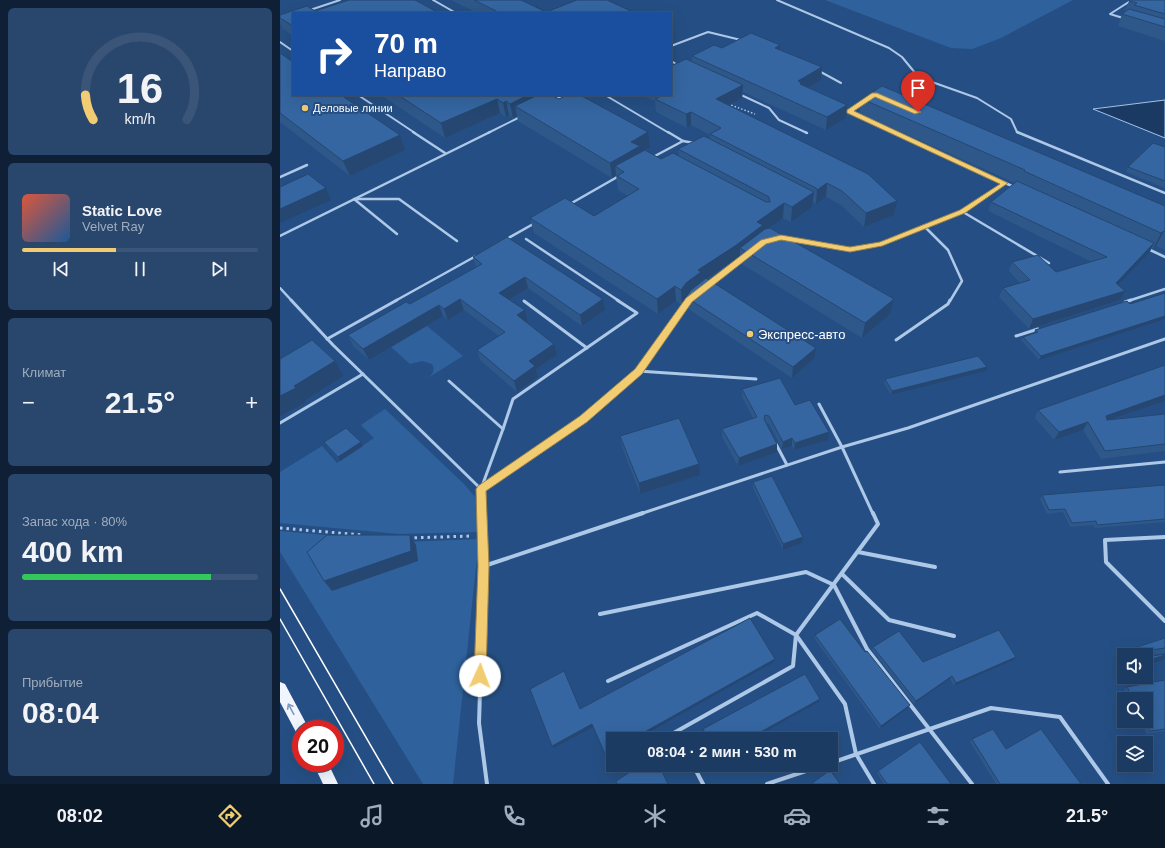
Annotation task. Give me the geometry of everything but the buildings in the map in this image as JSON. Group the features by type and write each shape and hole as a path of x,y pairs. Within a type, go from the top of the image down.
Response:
{"main road":[{"path":"280,689 297,720"},
{"path":"325,772 331,784"}],"lane":[{"path":"307,11 340,0"},
{"path":"433,0 454,12"},
{"path":"777,0 889,48 902,57 916,74 932,82 977,98 1011,119 1017,132 1165,193"},
{"path":"1124,18 1110,14 1132,0"},
{"path":"672,46 708,32 744,41"},
{"path":"280,42 292,50"},
{"path":"672,62 685,68"},
{"path":"816,69 841,83"},
{"path":"734,91 769,108 779,120 807,133"},
{"path":"360,96 445,153"},
{"path":"550,102 562,96"},
{"path":"606,96 683,141 698,144"},
{"path":"868,99 849,111 1019,190"},
{"path":"280,236 522,116"},
{"path":"650,159 683,141"},
{"path":"657,155 664,159"},
{"path":"280,177 307,165"},
{"path":"575,208 569,204 625,173"},
{"path":"781,238 850,250 882,244 924,226 963,212 1005,183"},
{"path":"354,199 397,234"},
{"path":"354,199 398,199 457,241"},
{"path":"963,212 1049,263"},
{"path":"500,243 541,220"},
{"path":"896,340 948,304 962,281 948,250 924,226"},
{"path":"487,784 479,723 484,566 481,489 513,399 637,313 526,239"},
{"path":"1144,248 1165,257"},
{"path":"327,339 479,254"},
{"path":"707,286 748,255"},
{"path":"280,288 327,339 481,489"},
{"path":"1120,303 1165,289"},
{"path":"481,489 584,419 638,371 689,300 695,296"},
{"path":"524,301 587,348"},
{"path":"1016,336 1039,329"},
{"path":"484,566 842,447 908,428 1020,388 1165,340"},
{"path":"638,371 756,378"},
{"path":"280,423 363,374"},
{"path":"449,381 503,428"},
{"path":"676,732 793,666 796,635 878,524 842,447 819,404"},
{"path":"773,439 787,465"},
{"path":"1060,472 1165,462"},
{"path":"1165,537 1105,540 1106,562 1165,621"},
{"path":"858,552 935,567"},
{"path":"600,614 806,572 834,585 867,649 972,784"},
{"path":"842,574 889,620 954,636"},
{"path":"608,681 757,613 796,635 845,704 856,754 874,784"},
{"path":"838,760 991,708 1060,717 1108,784"},
{"path":"697,772 703,784"},
{"path":"768,784 803,772"}],"path":[{"path":"728,104 756,114 774,114"},
{"path":"280,528 370,536"},
{"path":"400,538 483,536"}],"shaded area":[{"path":"825,0 1073,0 1001,38 972,49 951,48"},
{"path":"1165,100 1165,138 1093,109"},
{"path":"427,326 463,356 426,379 433,373 434,369 432,364 422,361 410,364 391,347"},
{"path":"385,409 464,484 475,497 480,518 480,532 399,534 280,523 280,472 322,446 337,463 374,438 361,425"},
{"path":"280,531 404,542 479,539 453,784 423,784 280,552"}],"tram line":[{"path":"280,589 393,784"},
{"path":"280,619 374,784"}],"place":[{"name":"Деловые линии","path":"305,108"},
{"name":"Экспресс-авто","path":"750,334"}],"route":[{"path":"480,676 484,566 481,489 584,419 638,371 689,300 763,242 781,238 850,250 882,244 924,226 963,212 1005,183 849,111 874,94 918,112"}]}
